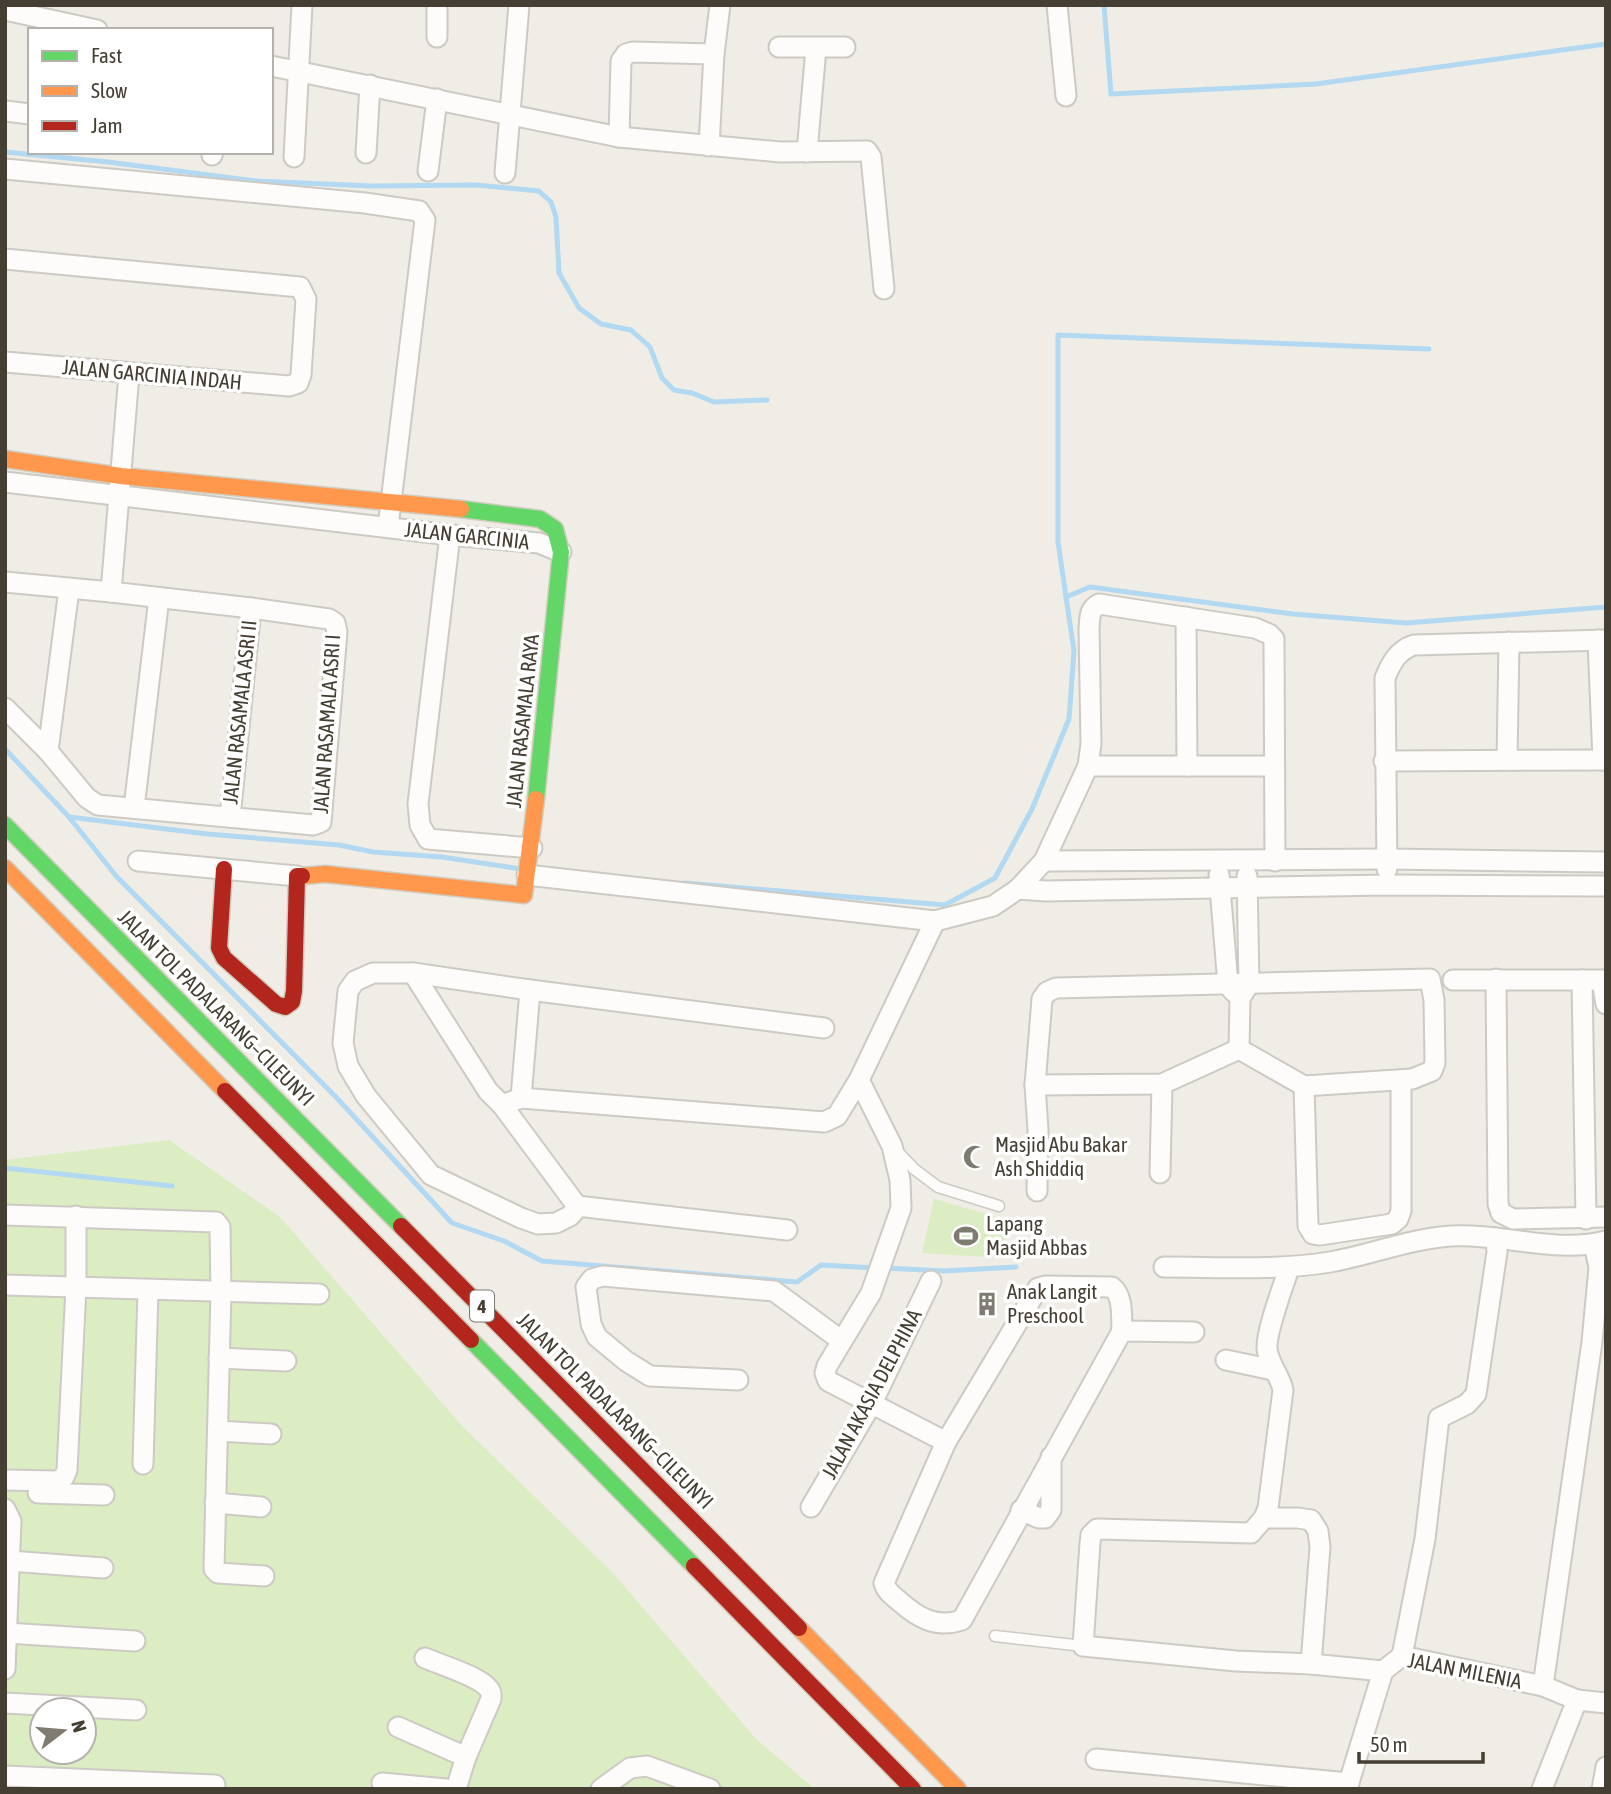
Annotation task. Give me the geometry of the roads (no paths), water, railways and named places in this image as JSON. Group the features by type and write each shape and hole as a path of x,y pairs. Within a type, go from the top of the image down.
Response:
{"main road":[{"name":"JALAN GARCINIA","path":"5,459 121,476 540,519 555,529 561,552"},
{"name":"JALAN RASAMALA RAYA","path":"527,880 561,552"},
{"name":"JALAN TOL PADALARANG–CILEUNYI","path":"5,825 958,1789"},
{"name":"4","path":"5,868 913,1789"},
{"path":"223,869 219,939 224,958 276,1004 285,1007 292,1002 294,991 297,876 325,874 527,880"}],"street":[{"path":"294,157 302,5"},
{"path":"505,173 519,5"},
{"path":"709,146 714,54 720,5"},
{"path":"1057,5 1066,96"},
{"path":"433,6 437,37"},
{"path":"5,10 87,28"},
{"path":"779,47 845,47"},
{"path":"807,152 816,48"},
{"path":"619,137 621,61 626,54 714,54"},
{"path":"273,66 619,137 807,152 867,151 871,157 884,289"},
{"path":"366,153 370,85"},
{"path":"428,171 437,99"},
{"path":"5,111 28,114"},
{"path":"5,169 365,203 419,211 425,220 388,527"},
{"name":"JALAN GARCINIA INDAH","path":"5,259 300,287 306,299 301,375 298,383 289,386 5,362"},
{"path":"111,592 129,374"},
{"name":"JALAN GARCINIA","path":"5,482 450,535 539,543 561,552"},
{"path":"450,535 418,804 420,825 428,839 532,850"},
{"path":"5,582 251,608"},
{"path":"48,751 69,589"},
{"path":"134,808 159,598"},
{"path":"527,880 935,921 993,906 1018,889 1044,861 1088,766 1091,744 1090,612 1099,604 1255,628 1274,639 1275,860"},
{"name":"JALAN RASAMALA ASRI I","path":"230,817 313,825 319,824 322,818 337,632 335,623 329,619 251,608"},
{"name":"JALAN RASAMALA ASRI II","path":"230,817 251,608"},
{"path":"1186,617 1187,766"},
{"path":"1384,761 1604,760 1602,640 1414,645 1404,648 1391,664 1385,678 1384,761 1386,885"},
{"path":"1507,760 1508,642"},
{"path":"5,708 48,751 93,803 230,817"},
{"path":"1088,766 1274,766"},
{"path":"1044,861 1387,859 1606,862"},
{"path":"138,861 297,876"},
{"path":"1219,861 1219,888 1239,989"},
{"path":"1239,1049 1239,989 1248,887 1247,861"},
{"path":"1018,889 1046,891 1386,885 1606,886"},
{"path":"502,1105 521,1098 824,1122 837,1116 859,1080 935,921"},
{"path":"413,972 488,1091 502,1105 574,1203 579,1206 787,1230"},
{"path":"579,1206 570,1216 556,1223 538,1224 521,1219 431,1175 366,1096 348,1066 343,1043 348,992 355,981 363,976 413,972 824,1028"},
{"path":"1037,1192 1038,1130 1035,1085 1042,999 1051,989 1239,989 1430,979 1434,1000 1435,1063 1432,1071 1424,1075 1401,1080 1304,1086 1239,1049"},
{"path":"1496,979 1498,1204 1501,1213 1513,1219 1596,1218 1581,980"},
{"path":"1453,980 1604,981 1606,1004"},
{"path":"521,1098 530,990"},
{"path":"1035,1085 1162,1084 1239,1049"},
{"path":"859,1080 892,1146 900,1180 901,1208 871,1293 827,1366 826,1377 828,1381 946,1442"},
{"path":"1304,1086 1308,1226 1313,1234 1320,1235 1392,1224 1398,1219 1401,1211 1401,1080"},
{"path":"1160,1173 1162,1084"},
{"path":"5,1215 216,1222 221,1233 216,1572 264,1576"},
{"path":"5,1480 58,1481 64,1478 67,1470 76,1287 76,1216"},
{"path":"1164,1266 1289,1268 1335,1261 1416,1240 1462,1236 1577,1246 1600,1243 1592,1342 1543,1686"},
{"path":"1402,1656 1425,1539 1439,1418 1467,1404 1476,1394 1497,1252 1496,1238"},
{"path":"1289,1268 1267,1348 1273,1370 1280,1379 1283,1390 1268,1507 1264,1518 1251,1533 1097,1529 1091,1535 1090,1543 1083,1646 1237,1661 1384,1671"},
{"path":"738,1380 650,1376 626,1361 597,1337 591,1324 586,1287 592,1279 603,1276 774,1291 842,1341"},
{"name":"JALAN AKASIA DELPHINA","path":"811,1507 872,1403 931,1281"},
{"path":"5,1294 5,1285 319,1294"},
{"path":"1112,1287 1120,1300 1122,1331 962,1620 942,1623 917,1617 887,1590 884,1583 946,1442 1038,1288 1112,1287"},
{"path":"143,1464 148,1290"},
{"path":"1122,1331 1194,1332"},
{"path":"219,1358 286,1360"},
{"path":"1226,1360 1273,1370"},
{"path":"218,1431 271,1434"},
{"path":"5,1492 104,1495"},
{"path":"215,1503 261,1507"},
{"path":"5,1509 11,1521 5,1669"},
{"path":"1264,1518 1311,1520 1318,1531 1320,1547 1311,1664"},
{"path":"8,1569 103,1568"},
{"path":"6,1633 135,1641"},
{"name":"JALAN MILENIA","path":"1348,1786 1384,1671 1389,1664 1402,1656 1543,1686 1577,1700 1606,1703"},
{"path":"425,1658 477,1681 488,1687 491,1693 456,1789"},
{"path":"1542,1789 1577,1700"},
{"path":"5,1703 136,1710"},
{"path":"398,1727 466,1757"},
{"path":"1096,1759 1348,1786"},
{"path":"601,1789 630,1768 647,1766 710,1789"},
{"path":"1602,1789 1606,1767"},
{"path":"5,1776 215,1785"},
{"path":"382,1783 446,1789"}],"lane":[{"path":"892,1146 914,1169 938,1187 999,1206"},
{"path":"995,1636 1083,1646"}],"waterway":[{"path":"1104,5 1111,94 1316,84 1606,44"},
{"path":"5,152 256,181 371,186 476,185 539,191 551,202 556,217 559,273 579,308 601,324 631,330 650,347 662,378 674,390 692,393 714,402 767,400"},
{"path":"684,883 945,905 995,878 1032,809 1069,719 1074,651 1058,542 1058,335 1429,349"},
{"path":"1066,597 1090,587 1293,614 1406,623 1606,607"},
{"path":"5,749 69,817 117,877 335,1096 452,1223 504,1241 542,1261 797,1282 821,1265 876,1268"},
{"path":"69,817 207,834 339,845 373,852 442,857 521,869"},
{"path":"5,1168 172,1186"},
{"path":"886,1268 944,1271 1016,1267"}],"place":[{"name":"Masjid Abu Bakar Ash Shiddiq","path":"975,1157"},
{"name":"Lapang Masjid Abbas","path":"966,1236"},
{"name":"Anak Langit Preschool","path":"987,1304"}]}
